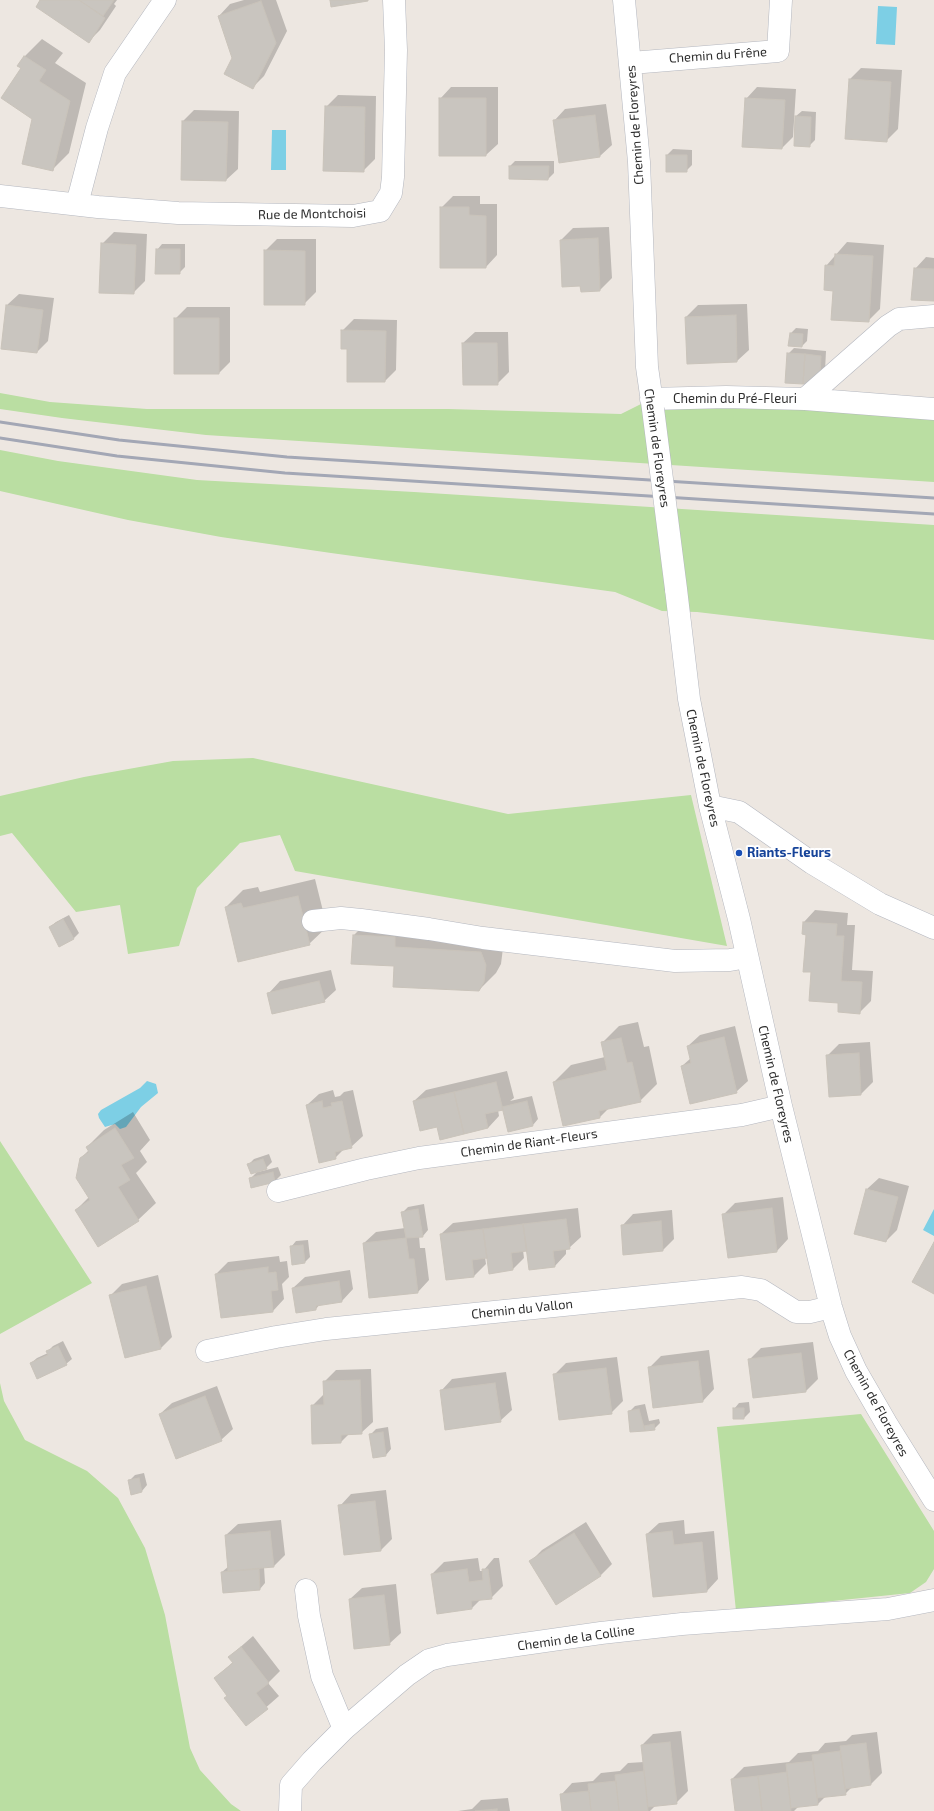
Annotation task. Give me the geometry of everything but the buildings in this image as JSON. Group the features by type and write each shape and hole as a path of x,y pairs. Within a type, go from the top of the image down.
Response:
{"street":[{"path":"77,204 97,128 115,73 165,0"},
{"name":"Rue de Montchoisi","path":"0,196 178,213 353,216 380,211 391,193 393,177 396,50 394,0"},
{"name":"Chemin de Floreyres","path":"624,0 639,162 647,366 689,699 710,806 747,957 781,1106 831,1307 840,1336 856,1371 886,1423 934,1500"},
{"name":"Chemin du Frêne","path":"631,63 778,51 781,0"},
{"name":"Chemin du Pré-Fleuri","path":"652,404 726,398 805,399 888,326 899,319 934,316"},
{"path":"805,399 934,409"},
{"path":"710,806 739,812 812,863 874,900 934,928"},
{"path":"314,921 341,918 360,920 483,938 675,962 730,960 747,957"},
{"name":"Chemin de Riant-Fleurs","path":"278,1191 366,1168 419,1158 742,1115 781,1106"},
{"name":"Chemin du Vallon","path":"207,1351 276,1337 326,1329 742,1287 761,1290 796,1312 810,1312 831,1307"},
{"path":"306,1590 308,1616 322,1676 344,1729"},
{"name":"Chemin de la Colline","path":"290,1811 291,1786 312,1761 344,1729 407,1675 429,1660 447,1655 682,1624 888,1609 934,1600"}],"green space":[{"path":"0,393 50,402 147,409 448,409 621,414 651,399 934,409 934,482 206,435 0,409"},
{"path":"0,450 58,461 197,480 414,492 934,525 934,640 697,612 662,611 615,592 221,537 128,520 0,491"},
{"path":"253,758 508,814 691,795 727,946 295,871 280,835 240,843 197,888 179,946 128,954 120,905 76,912 12,833 0,836 0,796 84,777 173,761"},
{"path":"0,1141 92,1283 0,1334"},
{"path":"0,1383 4,1401 25,1440 87,1471 118,1498 145,1548 165,1615 190,1748 200,1770 231,1804 241,1811 0,1811"},
{"path":"861,1414 934,1531 934,1569 926,1582 910,1593 736,1611 717,1427"}],"water":[{"path":"878,6 897,7 895,45 876,44"},
{"path":"272,130 286,130 286,170 271,170"},
{"path":"147,1081 156,1084 158,1093 141,1107 126,1127 120,1129 115,1124 105,1127 98,1114 101,1110 140,1088"},
{"path":"934,1209 934,1236 923,1230"}],"railway":[{"path":"0,422 119,440 287,457 934,498"},
{"path":"0,438 117,456 285,473 934,514"}],"place":[{"name":"Riants-Fleurs","path":"739,853"}]}
